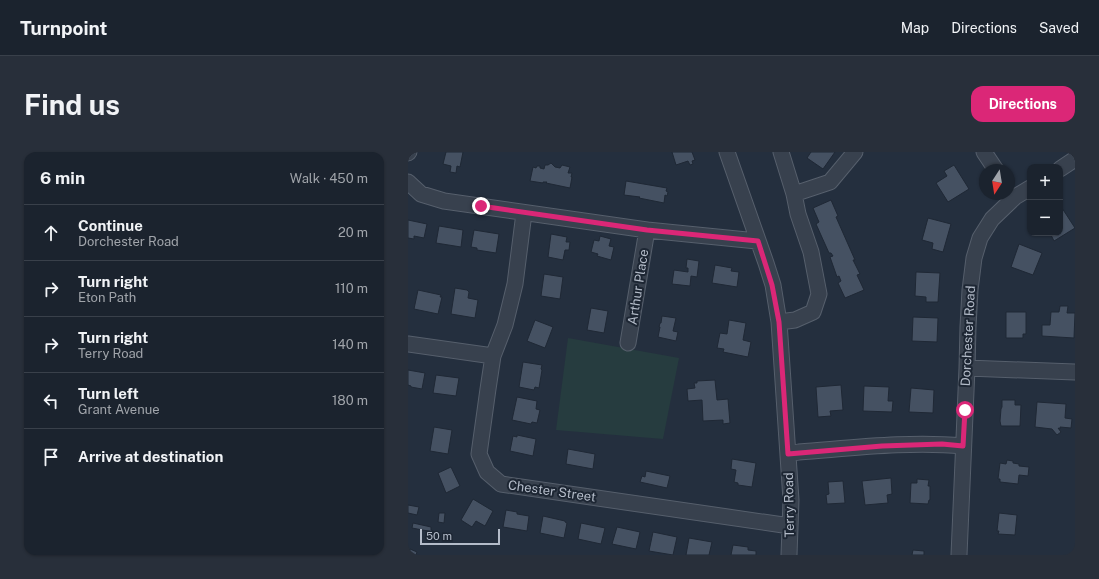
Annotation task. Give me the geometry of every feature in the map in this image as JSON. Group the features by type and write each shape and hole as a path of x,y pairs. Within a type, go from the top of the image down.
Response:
{"street":[{"name":"Terry Road","path":"727,152 772,285 779,322 790,500 789,555"},
{"path":"779,322 795,320 813,312 819,294 811,252 798,214 782,152"},
{"path":"794,194 830,182 855,152"},
{"path":"984,152 992,164"},
{"path":"1063,167 1075,159"},
{"path":"408,182 421,194 444,201 647,230 758,241"},
{"name":"Dorchester Road","path":"1015,192 1027,189"},
{"name":"Dorchester Road","path":"959,555 968,327 970,290 974,258 980,238 1007,200"},
{"name":"Chester Street","path":"524,213 515,284 505,325 493,356 488,389 479,454 487,472 501,484 790,526"},
{"name":"Arthur Place","path":"628,343 647,230"},
{"path":"408,344 493,356"},
{"path":"967,368 1075,372"},
{"path":"788,454 882,446 942,444 963,446"}],"green space":[{"path":"568,338 679,358 663,439 556,430"}],"building":[{"path":"446,152 463,152 460,167 457,166 456,173 450,172 451,166 443,164"},
{"path":"672,152 692,152 695,160 692,161 693,164 690,165 688,161 676,165"},
{"path":"811,152 835,152 823,169 807,158"},
{"path":"551,163 555,167 560,168 562,165 570,167 568,173 572,173 572,177 570,188 546,183 547,182 543,183 530,181 533,167 536,168 537,166 540,166 540,168 544,169 545,165"},
{"path":"954,165 969,189 948,202 936,183 947,176 944,171"},
{"path":"626,181 667,188 666,191 668,192 667,196 665,195 664,203 624,195"},
{"path":"831,200 838,216 836,217 855,260 853,260 860,274 857,275 864,290 845,298 838,283 841,281 839,276 837,277 830,257 833,256 829,253 816,224 819,222 813,208"},
{"path":"1063,210 1075,228 1063,235"},
{"path":"928,218 951,224 943,252 932,249 933,243 922,240"},
{"path":"408,220 427,224 424,238 414,236 414,239 408,238"},
{"path":"439,226 463,230 461,247 436,243"},
{"path":"474,230 499,234 496,253 477,250 477,248 471,247"},
{"path":"551,234 567,237 566,242 570,242 569,250 565,250 563,260 548,257"},
{"path":"600,236 611,239 609,246 614,247 611,260 597,256 598,254 591,252 594,240 599,241"},
{"path":"1052,236 1062,236 1054,241"},
{"path":"1019,244 1042,253 1033,275 1011,267"},
{"path":"687,259 699,261 697,277 691,276 690,286 672,284 674,270 688,272 688,268 686,268"},
{"path":"715,265 732,268 731,271 739,272 737,287 712,283"},
{"path":"916,272 940,273 938,302 926,302 926,297 915,296"},
{"path":"544,274 563,277 560,299 541,296"},
{"path":"455,288 467,290 469,292 468,298 478,300 475,318 451,314"},
{"path":"418,290 441,295 440,297 442,297 438,314 414,309"},
{"path":"1060,306 1068,306 1067,313 1075,313 1074,338 1042,336 1042,325 1050,325 1051,312 1059,312"},
{"path":"591,308 608,311 604,333 587,330"},
{"path":"1006,312 1026,312 1026,334 1023,334 1023,338 1006,338"},
{"path":"662,316 676,318 673,331 678,332 676,341 658,337"},
{"path":"913,317 938,318 937,342 912,341"},
{"path":"535,320 553,327 545,348 527,341"},
{"path":"729,320 746,323 743,340 751,342 748,357 723,352 724,349 717,348 720,333 727,334"},
{"path":"523,362 542,365 539,388 535,387 534,390 519,387"},
{"path":"408,370 425,373 422,389 408,385"},
{"path":"436,375 459,378 456,396 433,393"},
{"path":"715,380 717,400 728,399 730,423 723,424 723,420 703,421 702,400 688,401 687,389 695,388 694,383 697,383 697,381"},
{"path":"841,385 843,410 830,411 831,416 818,417 816,387"},
{"path":"864,386 889,387 888,401 893,401 892,412 863,411"},
{"path":"911,388 934,390 933,413 909,412"},
{"path":"517,397 537,401 536,409 540,410 537,423 532,422 531,424 512,420"},
{"path":"1002,400 1015,400 1015,405 1021,405 1020,426 1001,426"},
{"path":"1037,402 1066,404 1065,418 1072,419 1071,428 1058,428 1061,432 1057,435 1052,429 1035,427"},
{"path":"434,427 452,430 448,454 430,451"},
{"path":"517,435 536,439 533,456 510,451 513,436 517,437"},
{"path":"568,449 595,454 593,469 566,464"},
{"path":"732,459 756,463 752,487 738,485 738,483 734,482 736,470 731,469"},
{"path":"1007,460 1019,464 1019,466 1029,467 1028,476 1019,475 1018,484 1000,482 1000,479 998,479 1000,463 1006,464"},
{"path":"451,467 460,486 446,493 438,473"},
{"path":"646,471 670,476 667,488 640,482 642,476 645,477"},
{"path":"891,478 892,494 887,495 888,503 865,505 862,481"},
{"path":"917,479 929,480 928,486 930,486 930,500 928,504 910,503 911,483 917,483"},
{"path":"843,481 845,503 827,504 826,495 829,494 828,482"},
{"path":"473,499 493,511 485,526 476,521 472,527 461,520"},
{"path":"408,505 419,507 417,515 408,513"},
{"path":"506,510 529,516 527,531 503,527"},
{"path":"439,513 445,513 444,523 438,522"},
{"path":"999,513 1017,515 1015,535 998,534"},
{"path":"543,516 565,521 567,523 564,538 540,533"},
{"path":"413,523 431,527 433,532 412,528"},
{"path":"581,523 605,528 601,544 578,539"},
{"path":"617,527 640,532 636,549 612,544"},
{"path":"653,532 677,537 673,555 649,551"},
{"path":"689,538 712,542 709,555 686,555"},
{"path":"733,545 748,547 748,550 756,551 756,555 731,555"},
{"path":"410,549 417,552 416,555 408,555"},
{"path":"913,550 924,551 924,555 912,555"}],"route":[{"path":"481,206 647,230 758,241 772,285 779,322 788,454 882,446 942,444 963,446 965,410"}]}
